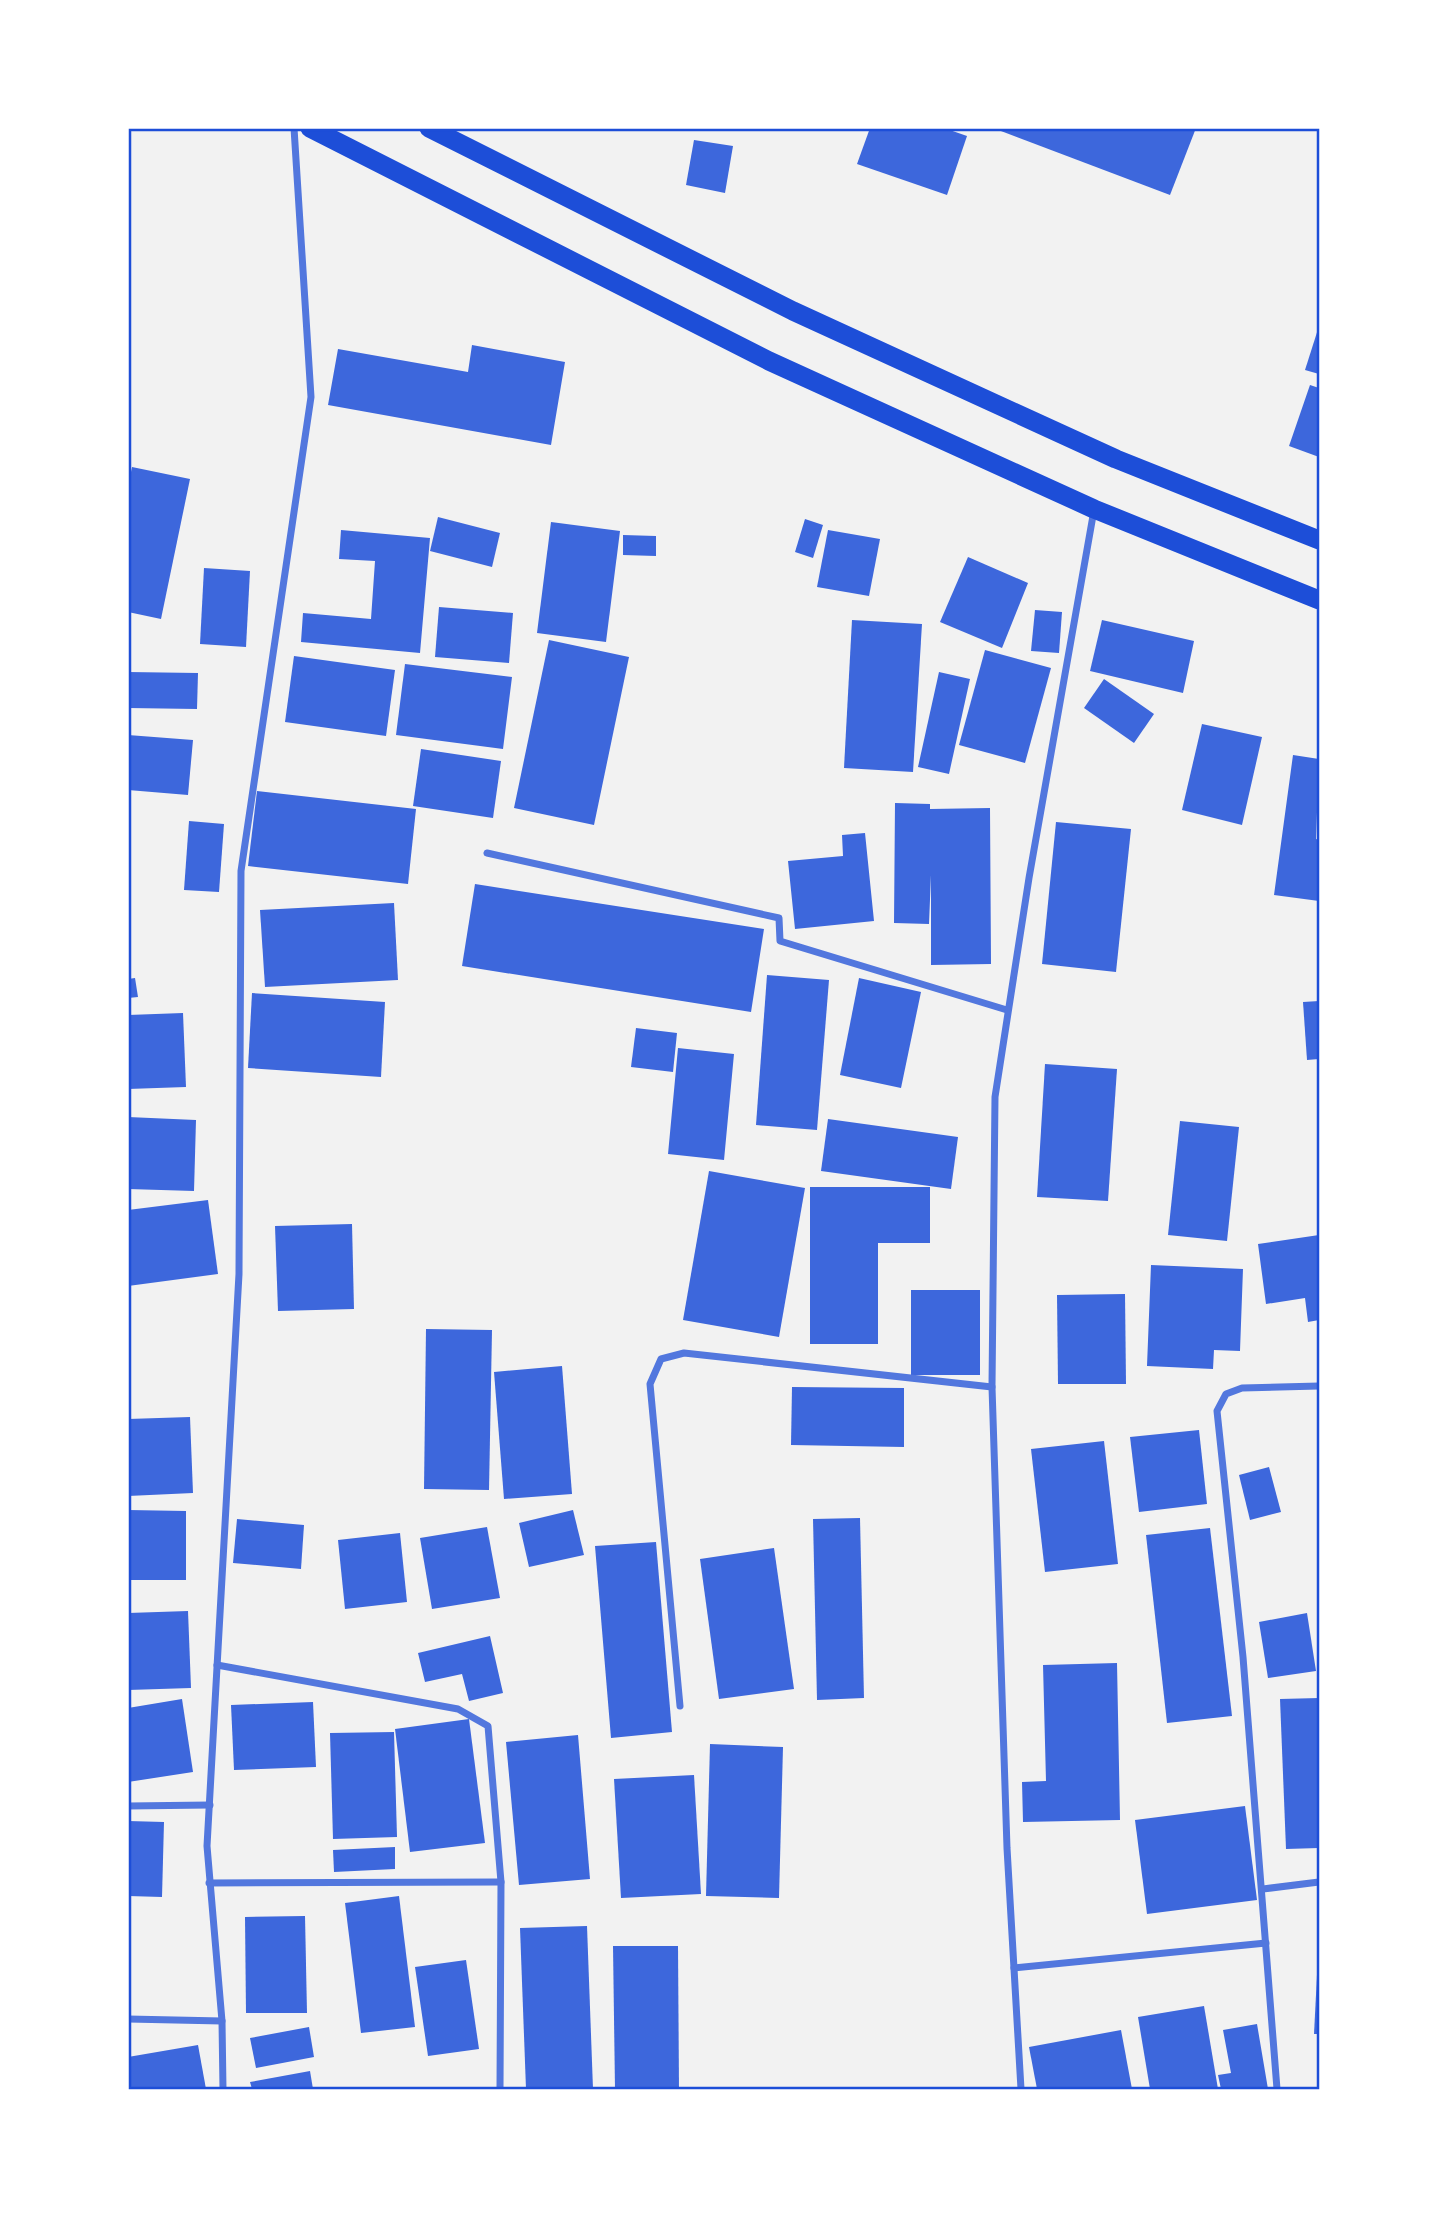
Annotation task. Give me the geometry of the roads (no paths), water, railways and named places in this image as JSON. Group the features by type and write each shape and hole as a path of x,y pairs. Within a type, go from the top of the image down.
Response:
{"highway":[{"path":"310,128 769,361 1094,509 1319,600"},
{"path":"429,128 806,317 1116,459 1319,540"}],"street":[{"path":"223,2089 222,2021 207,1846 239,1274 241,871 311,397 294,128"},
{"path":"1021,2089 992,1387 995,1097 1007,1010 1094,509"},
{"path":"487,853 779,918 780,941 1007,1010"},
{"path":"680,1706 650,1384 661,1359 684,1353 992,1387"},
{"path":"1277,2089 1263,1889 1217,1411 1226,1394 1242,1388 1319,1386"},
{"path":"217,1665 458,1709 488,1726 501,1882 500,2089"},
{"path":"128,1806 210,1805"},
{"path":"209,1883 501,1882"},
{"path":"1263,1889 1319,1882"},
{"path":"1014,1968 1266,1943"},
{"path":"128,2019 222,2021"}]}
